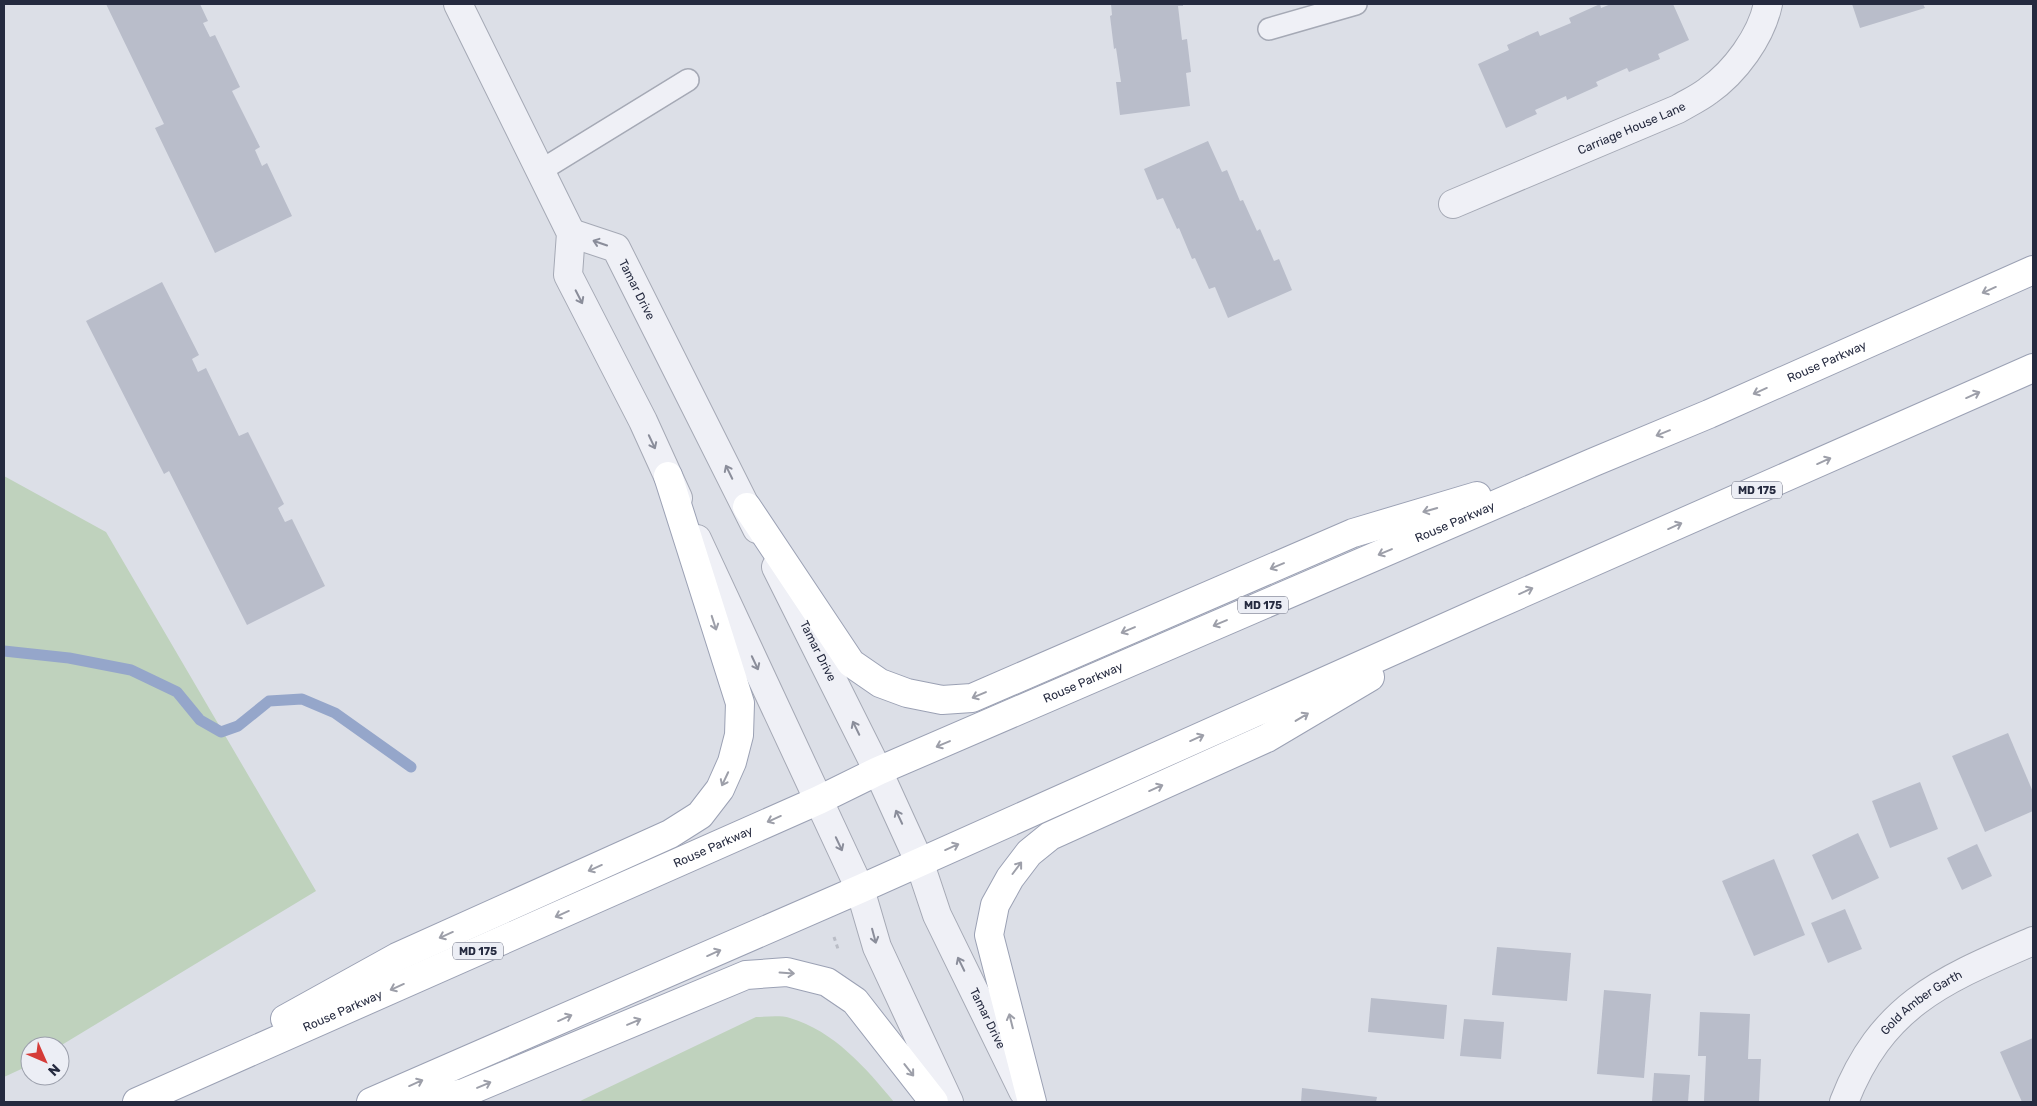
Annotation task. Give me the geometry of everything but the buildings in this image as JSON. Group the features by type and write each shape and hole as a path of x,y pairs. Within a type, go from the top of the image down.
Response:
{"main road":[{"name":"Rouse Parkway","path":"136,1102 819,800 878,771 1708,414 2033,270"},
{"name":"MD 175","path":"371,1102 860,889 919,861 2033,368"},
{"path":"747,507 851,663 880,683 907,693 942,700 972,698 1352,533 1594,462"},
{"path":"136,1102 398,957 670,834 700,815 720,789 732,762 739,735 740,703 668,476"},
{"path":"1032,1102 989,935 995,905 1010,878 1028,853 1050,836 1267,738 1482,611"},
{"path":"421,1102 464,1093 746,975 788,972 827,982 855,1001 934,1102"}],"street":[{"path":"458,4 571,233 568,275 642,421 819,800 860,889 877,948 949,1102"},
{"name":"Carriage House Lane","path":"1453,204 1678,109 1709,91 1735,66 1755,38 1768,4"},
{"name":"Tamar Drive","path":"571,233 616,248 878,771 919,861 937,915 1028,1102"},
{"name":"Gold Amber Garth","path":"1844,1102 1854,1076 1879,1036 1912,1003 1962,972 2033,941"}],"lane":[{"path":"1270,29 1356,4"},
{"path":"540,171 688,80"}],"green space":[{"path":"4,476 106,532 316,891 70,1040 70,1036 20,1036 20,1070 4,1077"},
{"path":"756,1017 786,1017 821,1032 848,1052 894,1102 578,1102"}],"waterway":[{"path":"4,651 69,658 131,670 177,692 200,720 221,732 238,726 269,701 302,699 335,713 411,767"}]}
